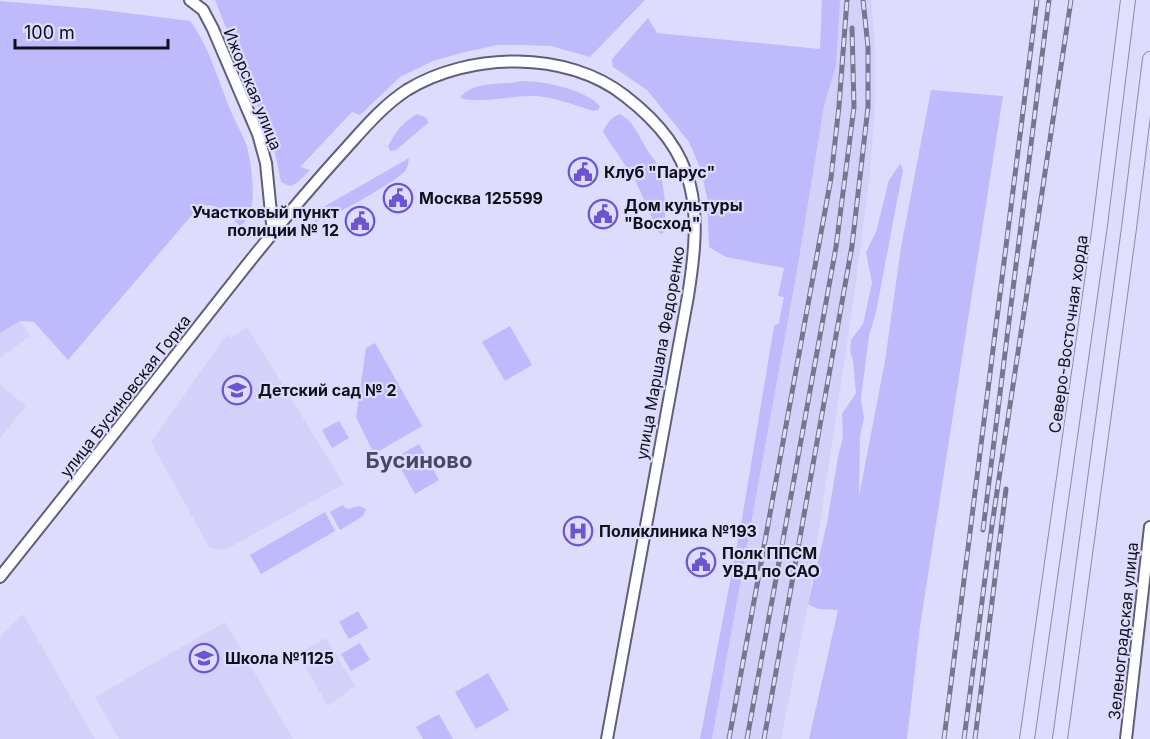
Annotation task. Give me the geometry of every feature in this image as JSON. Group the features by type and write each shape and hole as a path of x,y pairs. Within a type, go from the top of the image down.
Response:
{"main road":[{"name":"Северо-Восточная хорда","path":"1027,739 1100,225 1128,0"},
{"path":"1059,739 1150,59"}],"street":[{"name":"Ижорская улица","path":"190,0 203,10 213,29 258,134 266,163 273,233"},
{"name":"улица Маршала Федоренко","path":"273,233 305,192 394,99 432,77 462,68 497,63 533,62 564,66 593,75 612,85 643,110 674,144 684,167 693,199 694,258 607,739"},
{"name":"улица Бусиновская Горка","path":"0,577 273,233"},
{"name":"Зеленоградская улица","path":"1126,739 1150,527"}],"shaded area":[{"path":"215,0 645,0 590,57 551,46 497,45 433,61 400,77 360,115 352,112 300,167 310,170 297,183 290,186 281,182 274,148"},
{"path":"822,0 840,0 836,66 824,106 797,270 712,739 700,739 742,519 774,326 779,323 784,297 778,296 784,268 726,257 709,247 707,198 701,170 689,142 647,90 613,67 612,59 648,18 657,33 820,49"},
{"path":"840,0 871,0 875,44 875,105 870,173 855,290 808,604 781,739 712,739 824,106 836,66"},
{"path":"0,1 95,9 190,21 208,52 249,156 253,190 250,212 246,220 240,226 221,209 210,205 198,208 68,360 34,322 20,321 0,333"},
{"path":"521,81 552,84 584,95 600,106 598,110 593,111 538,96 476,100 460,98 472,88"},
{"path":"931,90 1003,96 920,626 907,739 809,739 838,610 818,609 808,604 827,523 843,437 842,414 856,393 850,351 851,340 863,324 872,283 866,252 876,232 889,180 900,164 903,170 876,312 869,336 861,398 864,418 860,436 859,496 885,361 901,247"},
{"path":"417,114 427,118 428,123 396,150 390,151 388,146 397,132 403,124"},
{"path":"620,114 635,128 660,170 665,211 663,234 659,233 635,180 603,132 611,119"},
{"path":"409,158 405,171 399,177 347,208 315,222 314,217 320,209"},
{"path":"20,321 30,336 0,358 0,333"},
{"path":"510,326 532,365 505,381 482,342"},
{"name":"Детский сад № 2","path":"247,327 344,484 225,550 209,547 151,442 227,334 231,338"},
{"path":"375,343 422,426 374,454 356,417 366,348"},
{"path":"0,385 26,406 0,438"},
{"path":"339,421 349,438 332,448 322,430"},
{"path":"419,444 439,480 415,494 395,458"},
{"path":"342,505 347,509 359,506 366,509 363,516 340,530 330,512"},
{"path":"325,512 335,531 261,574 250,555"},
{"path":"358,611 368,628 349,639 339,622"},
{"path":"23,614 95,739 0,739 0,637"},
{"name":"Школа №1125","path":"225,622 293,739 119,739 95,697"},
{"path":"326,638 355,686 328,706 298,654"},
{"path":"360,643 370,660 351,671 341,654"},
{"path":"488,673 509,710 476,729 455,692"},
{"path":"439,714 453,739 423,739 416,727"}],"railway":[{"path":"729,739 831,178 847,0"},
{"path":"764,739 852,246 868,107 868,47 863,0"},
{"path":"944,739 1037,0"},
{"path":"983,530 1049,0"},
{"path":"964,739 992,525 1071,0"},
{"path":"747,739 836,247 854,107 852,28"},
{"path":"975,739 1006,489"}],"place":[{"name":"Клуб \"Парус\"","path":"583,172"},
{"name":"Москва 125599","path":"398,198"},
{"name":"Дом культуры \"Восход\"","path":"603,214"},
{"name":"Участковый пункт полиции № 12","path":"360,221"},
{"name":"Детский сад № 2","path":"237,390"},
{"name":"Поликлиника №193","path":"578,531"},
{"name":"Полк ППСМ УВД по САО","path":"701,562"},
{"name":"Школа №1125","path":"204,658"}],"district":[{"name":"Бусиново","path":"419,460"}]}
